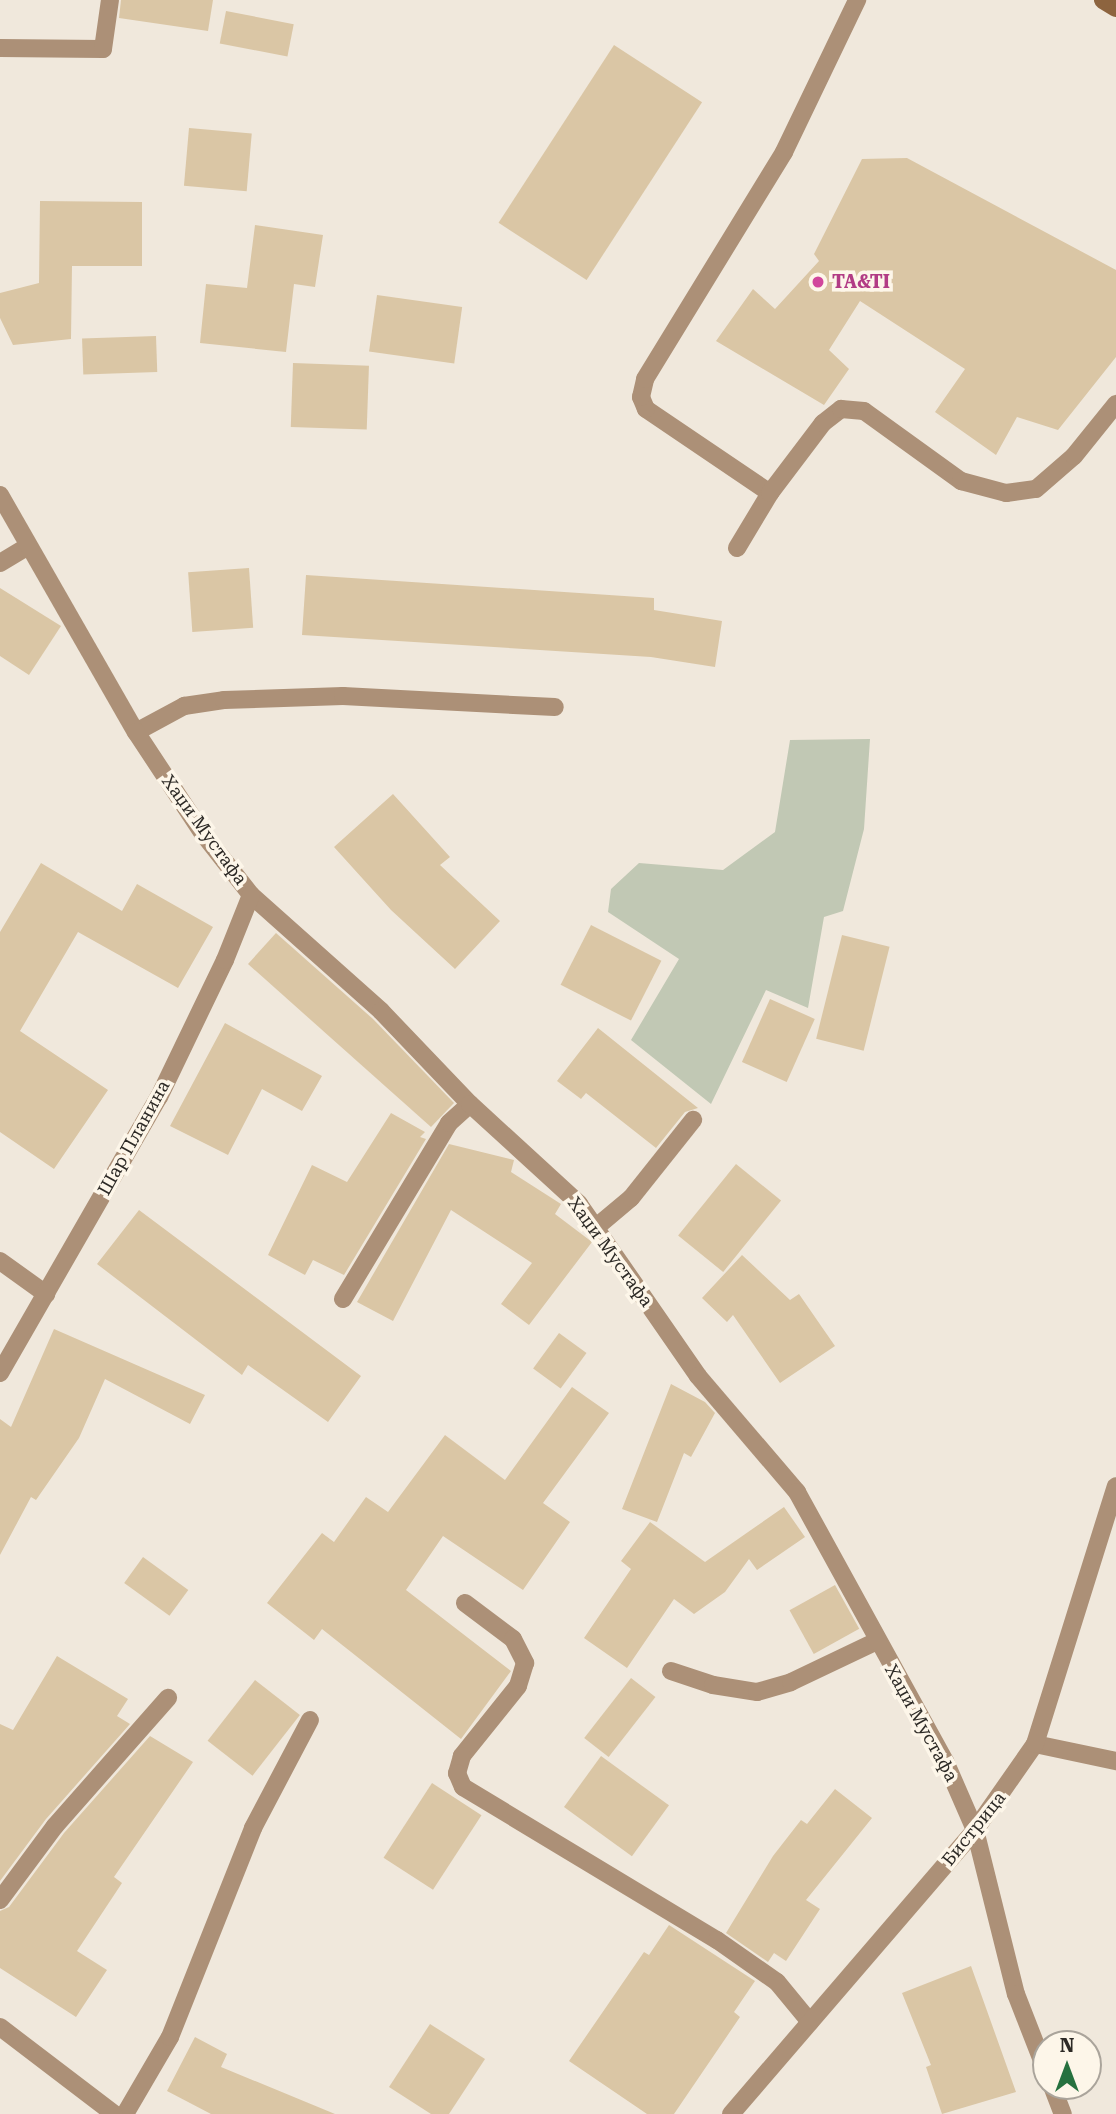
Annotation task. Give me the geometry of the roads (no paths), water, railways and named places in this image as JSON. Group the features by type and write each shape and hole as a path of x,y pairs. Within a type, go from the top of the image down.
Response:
{"main road":[{"path":"1103,0 1116,8"}],"street":[{"path":"0,48 103,48 110,0"},
{"path":"769,493 646,409 641,397 645,379 785,152 857,0"},
{"path":"737,548 769,493 824,423 841,409 864,411 961,481 1006,493 1037,489 1074,456 1116,404"},
{"name":"Хаџи Мустафа","path":"0,495 136,732 204,835 251,895 381,1011 470,1104 579,1204 698,1376 797,1492 945,1761 975,1830 1016,1994 1032,2035"},
{"path":"0,563 27,545"},
{"path":"136,732 184,706 224,700 343,696 555,707"},
{"name":"Шар Планина","path":"0,1373 159,1097 225,960 251,895"},
{"path":"343,1299 449,1123 470,1104"},
{"path":"594,1229 631,1198 693,1120"},
{"path":"0,1261 46,1294"},
{"name":"Бистрица","path":"731,2114 975,1830 1035,1744 1116,1486"},
{"path":"464,1603 513,1639 525,1663 519,1686 462,1755 457,1773 463,1787 718,1940 777,1982 810,2022"},
{"path":"671,1671 713,1685 757,1692 791,1682 877,1641"},
{"path":"0,1900 55,1826 168,1698"},
{"path":"125,2114 170,2036 253,1828 310,1720"},
{"path":"1035,1744 1116,1761"},
{"path":"0,2027 114,2114"}],"place":[{"name":"TA&TI","path":"818,282"}]}
